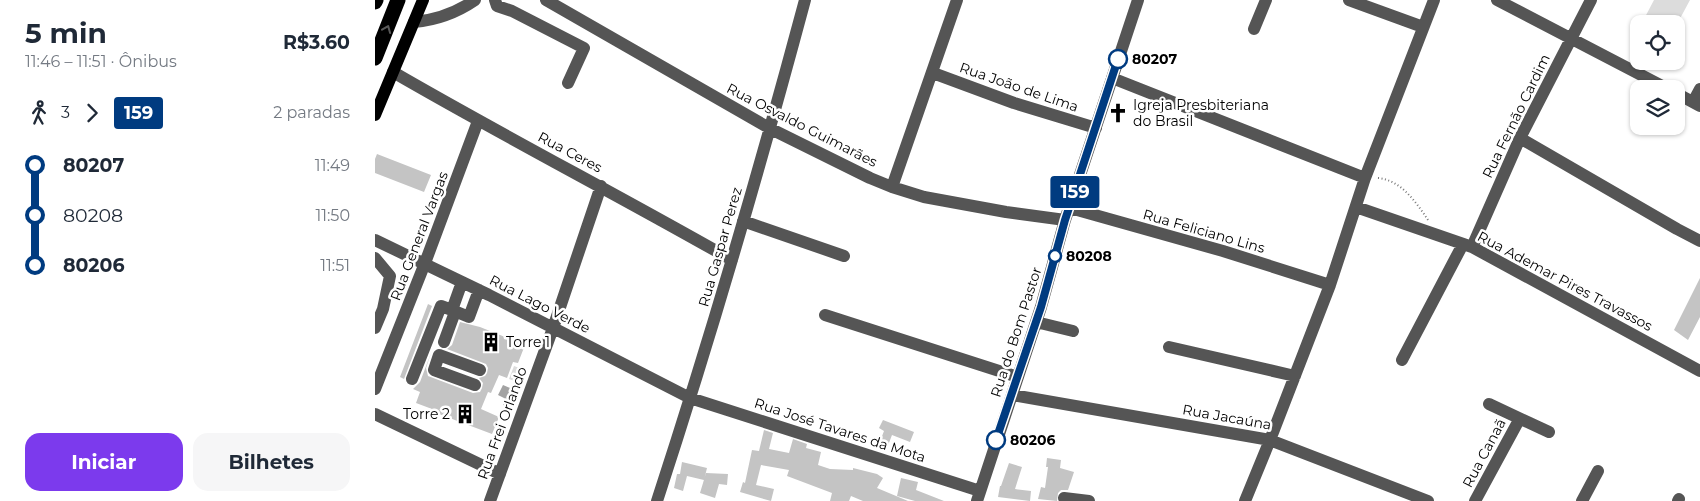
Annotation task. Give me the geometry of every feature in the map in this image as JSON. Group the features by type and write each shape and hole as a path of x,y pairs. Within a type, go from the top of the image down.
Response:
{"highway":[{"path":"375,58 399,0"}],"main road":[{"path":"375,115 423,0"}],"street":[{"path":"414,22 430,21 446,16 475,0"},
{"path":"495,0 497,6 512,11 584,48 568,83"},
{"name":"Rua Osvaldo Guimarães","path":"546,0 771,129 870,178 925,196 1006,212 1065,220"},
{"name":"Rua Gaspar Perez","path":"657,501 691,398 771,129 805,0"},
{"path":"893,187 957,0"},
{"name":"Rua do Bom Pastor","path":"978,496 1036,322 1065,220 1137,0"},
{"path":"1254,29 1266,0"},
{"path":"1349,0 1423,27"},
{"path":"1245,501 1330,285 1365,178 1434,0"},
{"path":"1497,0 1516,4 1571,38 1651,80"},
{"name":"Rua Fernão Cardim","path":"1403,360 1467,245 1591,0"},
{"name":"Rua Ceres","path":"393,72 478,121 601,186 732,260"},
{"name":"Rua João de Lima","path":"933,73 1014,103 1096,128"},
{"path":"1112,78 1365,178"},
{"path":"1685,98 1697,104 1700,89"},
{"name":"Rua General Vargas","path":"375,389 478,121"},
{"path":"1520,138 1700,241"},
{"name":"Rua Frei Orlando","path":"490,501 553,328 601,186"},
{"name":"Rua Feliciano Lins","path":"1070,208 1223,251 1330,285"},
{"name":"Rua Ademar Pires Travassos","path":"1355,208 1467,245 1700,371"},
{"path":"743,221 844,256"},
{"name":"Rua Lago Verde","path":"375,240 425,263 691,398"},
{"path":"375,258 390,276 383,309 375,328"},
{"path":"444,342 462,282"},
{"path":"412,379 441,306 469,317 479,290"},
{"path":"825,315 1018,376"},
{"path":"1036,322 1073,331"},
{"path":"1169,347 1295,376"},
{"path":"470,386 433,370 439,355 480,370"},
{"path":"421,356 437,362"},
{"name":"Rua Jacaúna","path":"1012,394 1270,440 1428,501"},
{"name":"Rua José Tavares da Mota","path":"691,398 978,496"},
{"path":"1489,404 1519,420 1549,432"},
{"path":"375,414 500,474"},
{"name":"Rua Canaã","path":"1475,501 1519,420"},
{"path":"1582,501 1597,471"},
{"path":"1064,498 1089,501"}],"path":[{"path":"1365,178 1385,179 1403,189 1418,205 1438,235"}],"shaded area":[{"path":"1654,0 1690,0 1682,15 1646,15"},
{"path":"514,366 522,369 517,382 509,379"},
{"path":"503,385 515,390 508,407 503,405 504,398 498,395"}],"building":[{"path":"377,154 431,175 424,192 375,173"},
{"path":"1700,278 1700,317 1688,340 1674,330"},
{"path":"428,304 432,306 404,379 400,377"},
{"path":"460,322 480,327 525,345 518,363 513,362 507,378 499,375 491,393 488,392 481,409 499,417 492,434 431,411 432,409 416,403 420,392 413,389 420,382 431,353 426,368 428,376 473,393 480,392 483,383 479,378 487,373 488,368 486,364 447,349 452,345"},
{"path":"883,420 914,432 910,442 892,435 887,448 879,444 884,431 879,428"},
{"path":"764,430 773,433 769,449 789,453 793,439 807,444 806,448 821,452 818,465 830,469 853,470 853,468 877,474 883,478 877,488 908,501 863,501 851,496 849,501 830,501 832,493 787,476 789,470 761,465 756,485 774,489 771,501 740,492 743,482 745,483 752,450 759,451"},
{"path":"1047,458 1061,460 1060,468 1074,472 1068,490 1061,490 1058,493 1057,501 1038,499 1041,487 1045,488 1048,467 1046,467"},
{"path":"682,462 707,468 704,480 687,476 683,491 674,488 677,474 680,474"},
{"path":"1009,463 1022,467 1015,489 1031,491 1030,501 998,497"},
{"path":"706,473 728,474 727,485 719,484 715,498 700,493"},
{"path":"901,478 918,482 916,490 944,501 915,501 897,496"}],"bus line":[{"name":"159","path":"996,440 1041,307 1065,220 1118,59"}],"place":[{"name":"80207","path":"1118,59"},
{"name":"Igreja Presbiteriana do Brasil","path":"1118,113"},
{"name":"80208","path":"1055,256"},
{"name":"Torre 1","path":"491,342"},
{"name":"Torre 2","path":"465,414"},
{"name":"80206","path":"996,440"}]}
